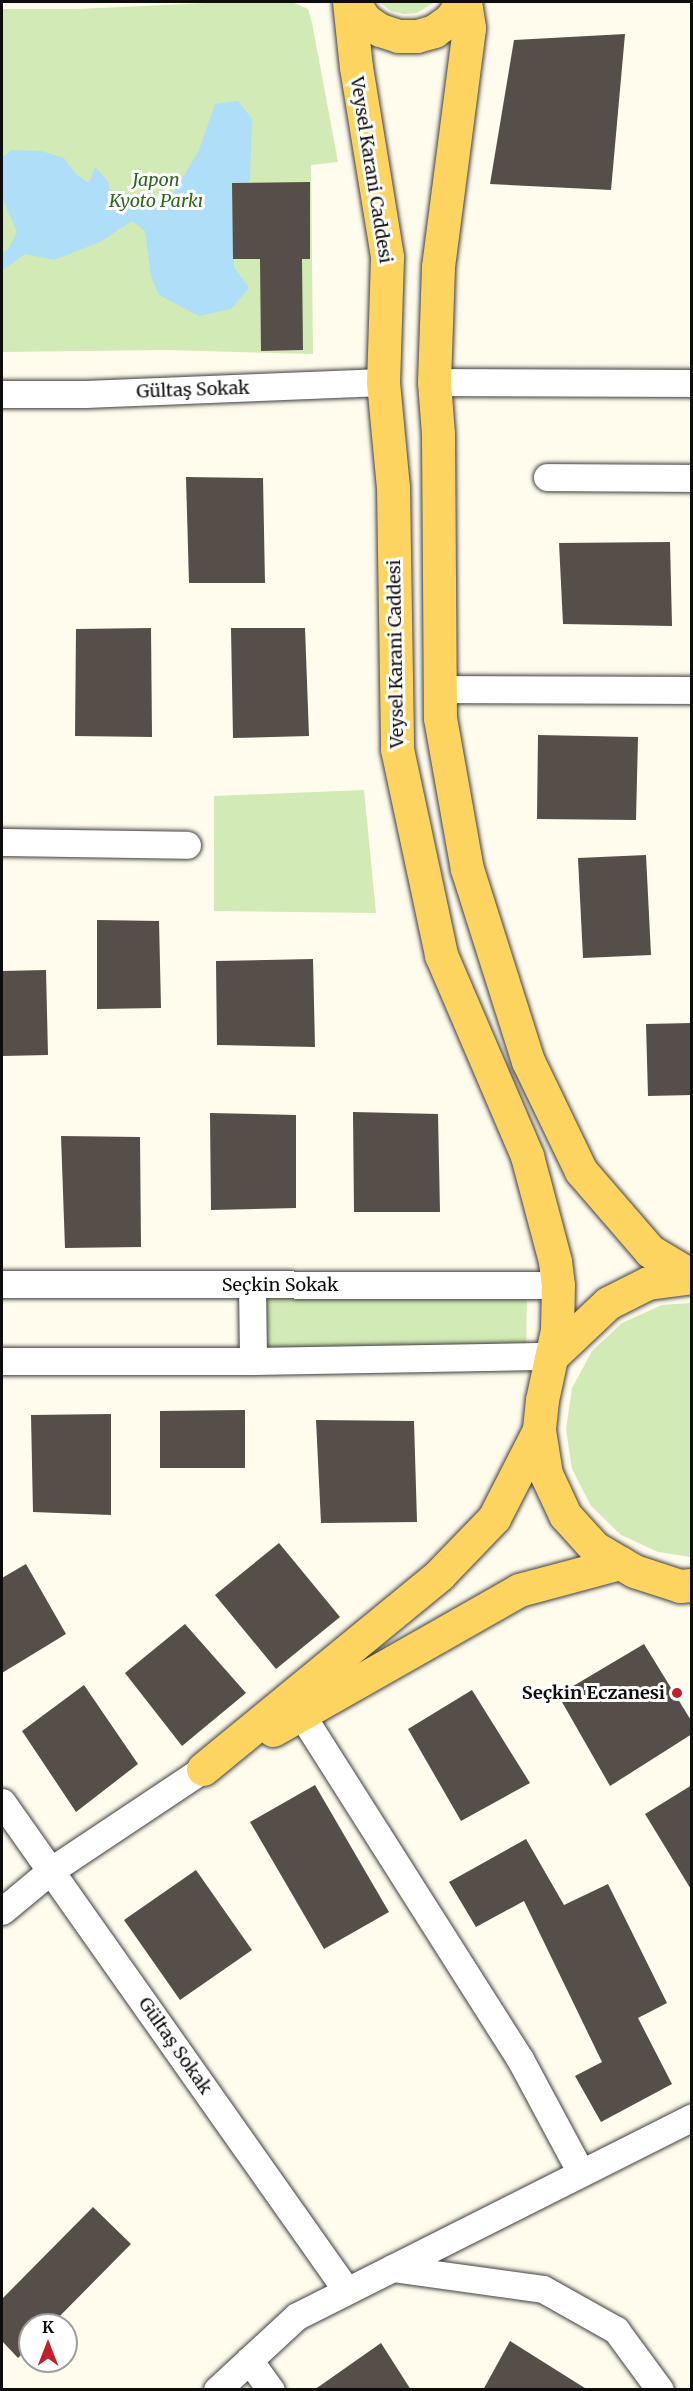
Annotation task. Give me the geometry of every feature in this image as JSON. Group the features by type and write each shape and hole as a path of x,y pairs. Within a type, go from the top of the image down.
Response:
{"main road":[{"path":"351,2 365,20 380,30 398,36 417,36 434,31 450,20 464,2"},
{"name":"Veysel Karani Caddesi","path":"351,2 356,67 387,257 384,382 393,487 397,749 410,819 441,955 527,1156 558,1286 557,1330 542,1400 540,1430"},
{"path":"464,2 469,28 438,267 434,382 438,434 440,718 466,869 528,1061 581,1171 650,1251 692,1276"},
{"path":"552,1356 608,1303 648,1283 692,1276"},
{"path":"540,1430 546,1474 565,1515 596,1548 620,1563 634,1571 688,1589"},
{"path":"203,1769 440,1574 494,1518 540,1430"},
{"path":"203,1769 519,1590 620,1563"}],"street":[{"name":"Gültaş Sokak","path":"2,394 85,394 384,382"},
{"path":"434,382 692,383"},
{"path":"547,477 692,478"},
{"path":"440,689 692,690"},
{"path":"2,842 187,845"},
{"name":"Seçkin Sokak","path":"2,1284 558,1286"},
{"path":"252,1285 253,1361"},
{"path":"2,1361 253,1361 552,1356"},
{"path":"302,1714 520,2059 580,2171"},
{"path":"2,1911 51,1871 203,1769"},
{"name":"Gültaş Sokak","path":"2,1802 347,2290"},
{"path":"217,2390 297,2316 580,2171 692,2117"},
{"path":"392,2268 543,2289 616,2330 660,2390"},
{"path":"249,2360 271,2390"}],"green space":[{"name":"Japon Kyoto Parkı","path":"227,2 294,3 308,9 312,23 338,162 311,165 313,354 166,350 2,352 2,9 79,9"},
{"path":"379,2 435,2 417,13 404,14 391,11"},
{"path":"364,790 376,913 214,911 214,796"},
{"path":"527,1289 526,1352 265,1349 264,1291"},
{"path":"692,1303 691,1557 658,1552 621,1535 591,1506 572,1469 566,1429 572,1388 592,1351 622,1323 662,1305"}],"water":[{"path":"238,101 252,119 250,180 232,199 234,267 249,288 231,309 199,316 159,295 151,277 145,231 132,221 100,242 54,260 25,254 2,271 2,253 8,249 17,232 2,198 2,158 11,150 41,151 64,158 76,174 89,183 95,167 108,181 112,205 155,207 173,194 199,150 215,104"}],"building":[{"path":"625,34 611,190 490,184 514,40"},
{"path":"310,182 310,259 302,259 303,350 261,351 260,259 233,259 232,183"},
{"path":"186,477 263,478 265,583 189,583"},
{"path":"670,542 672,626 563,624 559,543"},
{"path":"151,628 152,737 75,736 76,629"},
{"path":"231,628 305,628 309,736 233,738"},
{"path":"538,735 638,737 636,820 537,819"},
{"path":"646,855 651,955 583,958 578,858"},
{"path":"97,920 159,921 161,1008 97,1009"},
{"path":"313,959 315,1047 217,1045 216,961"},
{"path":"46,970 48,1055 2,1056 2,971"},
{"path":"692,1023 692,1095 648,1096 646,1024"},
{"path":"353,1112 438,1114 440,1212 354,1212"},
{"path":"210,1113 296,1115 296,1208 211,1210"},
{"path":"61,1136 140,1137 141,1247 65,1248"},
{"path":"245,1410 245,1468 160,1468 160,1411"},
{"path":"111,1414 111,1515 33,1512 31,1415"},
{"path":"316,1420 414,1421 417,1522 321,1523"},
{"path":"279,1543 340,1617 276,1669 215,1595"},
{"path":"26,1564 66,1634 2,1673 2,1578"},
{"path":"185,1624 246,1693 182,1746 125,1673"},
{"path":"644,1644 692,1722 692,1734 610,1786 558,1695"},
{"path":"84,1685 138,1764 76,1812 22,1731"},
{"path":"472,1690 530,1783 461,1821 408,1729"},
{"path":"315,1785 389,1912 324,1949 250,1822"},
{"path":"692,1785 692,1891 645,1814"},
{"path":"526,1839 564,1905 608,1884 667,2003 638,2018 672,2084 601,2122 575,2076 602,2062 524,1901 476,1927 449,1882"},
{"path":"196,1870 252,1950 180,2000 124,1920"},
{"path":"93,2207 131,2244 63,2313 18,2313 18,2358 2,2341 2,2299"},
{"path":"510,2341 588,2390 483,2390"},
{"path":"381,2343 411,2390 314,2390"}],"place":[{"name":"Seçkin Eczanesi","path":"677,1693"}]}
